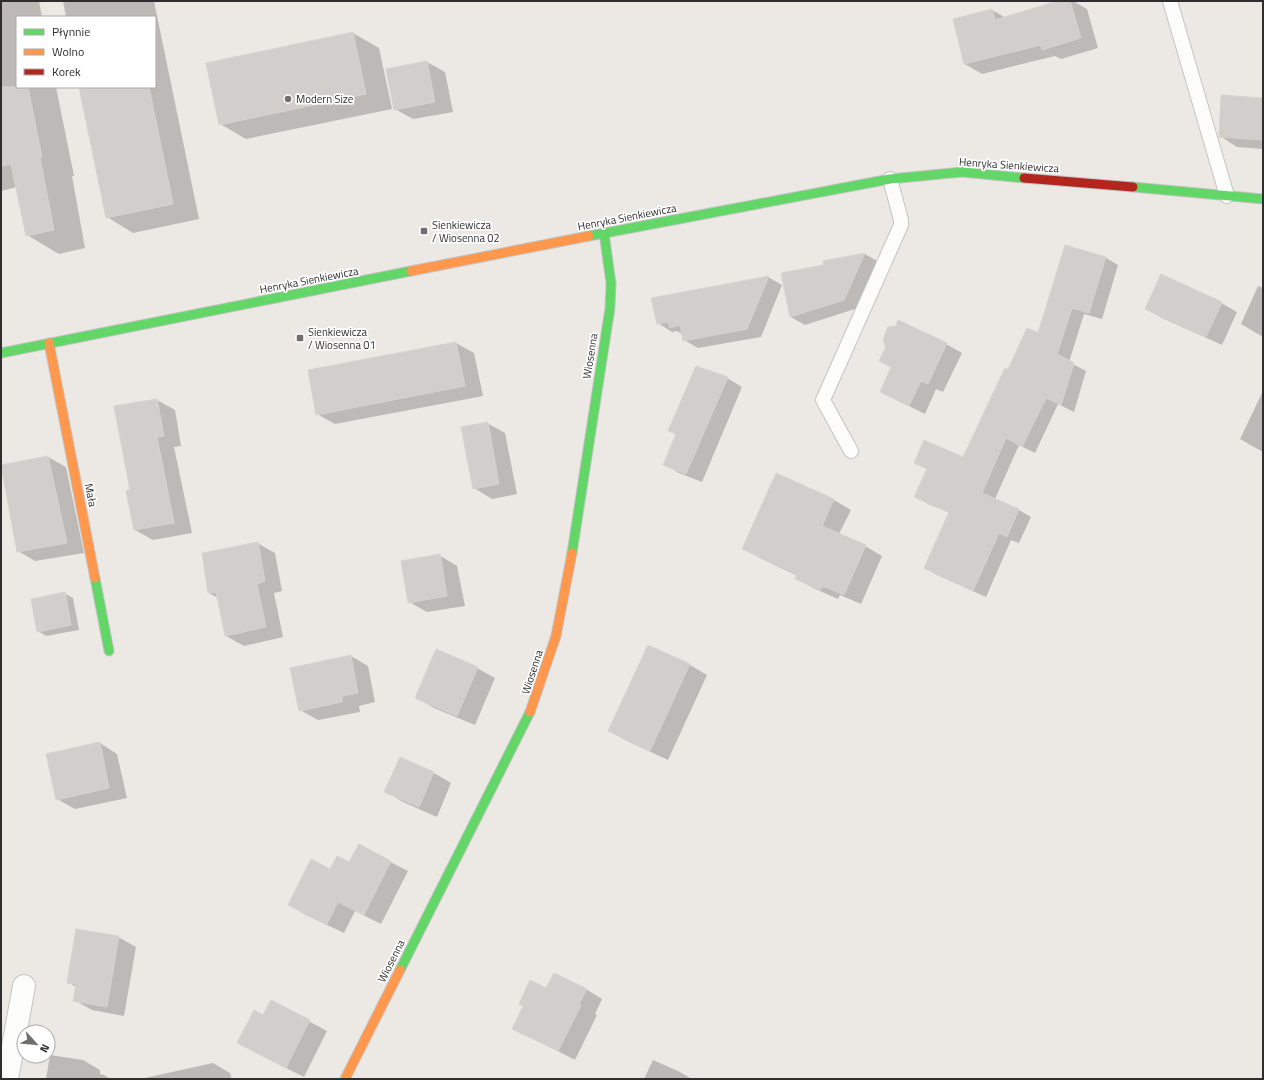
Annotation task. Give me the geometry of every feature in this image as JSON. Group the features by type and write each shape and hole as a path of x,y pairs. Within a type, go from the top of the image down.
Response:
{"street":[{"name":"Henryka Sienkiewicza","path":"1,353 604,233 890,179 962,172 1263,199"},
{"name":"Wiosenna","path":"345,1079 532,709 556,636 571,557 610,308 611,283 604,233"},
{"name":"Mała","path":"50,343 109,651"},
{"path":"7,1079 24,986"}],"lane":[{"path":"1170,1 1227,196"},
{"path":"851,451 824,400 901,225 890,179"}],"building":[{"path":"1057,1 1070,1 1081,38 1042,50 1041,45 964,64 953,19 992,9 995,20"},
{"path":"353,32 366,94 219,125 206,63"},
{"path":"427,61 435,102 394,110 386,69"},
{"path":"1,87 28,88 42,157 40,158 54,230 26,236 11,164 1,166"},
{"path":"79,88 149,88 173,204 106,218"},
{"path":"1221,95 1263,98 1263,140 1219,137"},
{"path":"1065,245 1106,257 1089,313 1072,308 1057,354 1074,363 1061,405 1046,398 1022,447 1006,438 982,493 1019,509 1007,537 999,533 973,591 924,568 949,512 914,497 927,469 914,463 924,440 963,457 1005,368 1008,369 1027,328 1038,333"},
{"path":"865,253 844,300 790,317 781,273 824,265 823,261"},
{"path":"1161,274 1222,302 1206,337 1145,309"},
{"path":"769,276 747,329 683,341 680,325 670,328 668,322 657,324 651,298"},
{"path":"898,320 947,343 928,384 921,381 909,406 880,392 891,367 879,361 886,347 883,340 888,327 896,326"},
{"path":"456,342 465,386 316,415 308,370"},
{"path":"696,366 728,377 686,474 663,465 676,434 668,431"},
{"path":"157,399 164,436 157,437 174,523 134,530 126,491 130,490 114,406"},
{"path":"488,422 499,484 473,489 461,427"},
{"path":"48,456 67,543 17,552 1,465"},
{"path":"776,473 834,499 822,526 866,545 844,595 823,586 820,590 795,579 797,574 742,549"},
{"path":"258,542 265,581 257,584 266,627 225,636 216,592 208,593 202,553"},
{"path":"440,554 447,596 408,603 401,561"},
{"path":"65,592 71,625 37,632 31,599"},
{"path":"648,645 690,664 650,751 608,731"},
{"path":"436,649 478,667 457,716 415,698"},
{"path":"351,655 358,693 342,696 342,702 299,711 290,668"},
{"path":"100,742 109,788 56,800 46,754"},
{"path":"400,757 434,772 419,807 384,792"},
{"path":"359,844 391,861 364,915 338,902 327,924 288,905 311,859 330,869 337,856 349,862"},
{"path":"76,929 119,936 107,1007 73,1001 76,984 67,983"},
{"path":"554,973 587,989 579,1004 581,1005 558,1051 512,1029 523,1006 519,1004 530,980 546,988"},
{"path":"271,1000 310,1020 286,1068 237,1043 254,1010 263,1015"}],"traffic: fast":[{"path":"589,236 890,179 962,172 1024,178"},
{"path":"1133,187 1263,199"},
{"path":"572,553 610,308 611,283 604,233"},
{"path":"1,353 411,271"},
{"path":"95,578 109,651"},
{"path":"400,970 530,712"}],"traffic: slow":[{"path":"411,271 589,236"},
{"path":"49,343 95,578"},
{"path":"530,712 556,636 572,553"},
{"path":"345,1079 400,970"}],"traffic: jam":[{"path":"1024,178 1133,187"}],"place":[{"name":"Modern Size","path":"288,99"},
{"name":"Sienkiewicza / Wiosenna 02","path":"424,231"},
{"name":"Sienkiewicza / Wiosenna 01","path":"300,338"}]}
